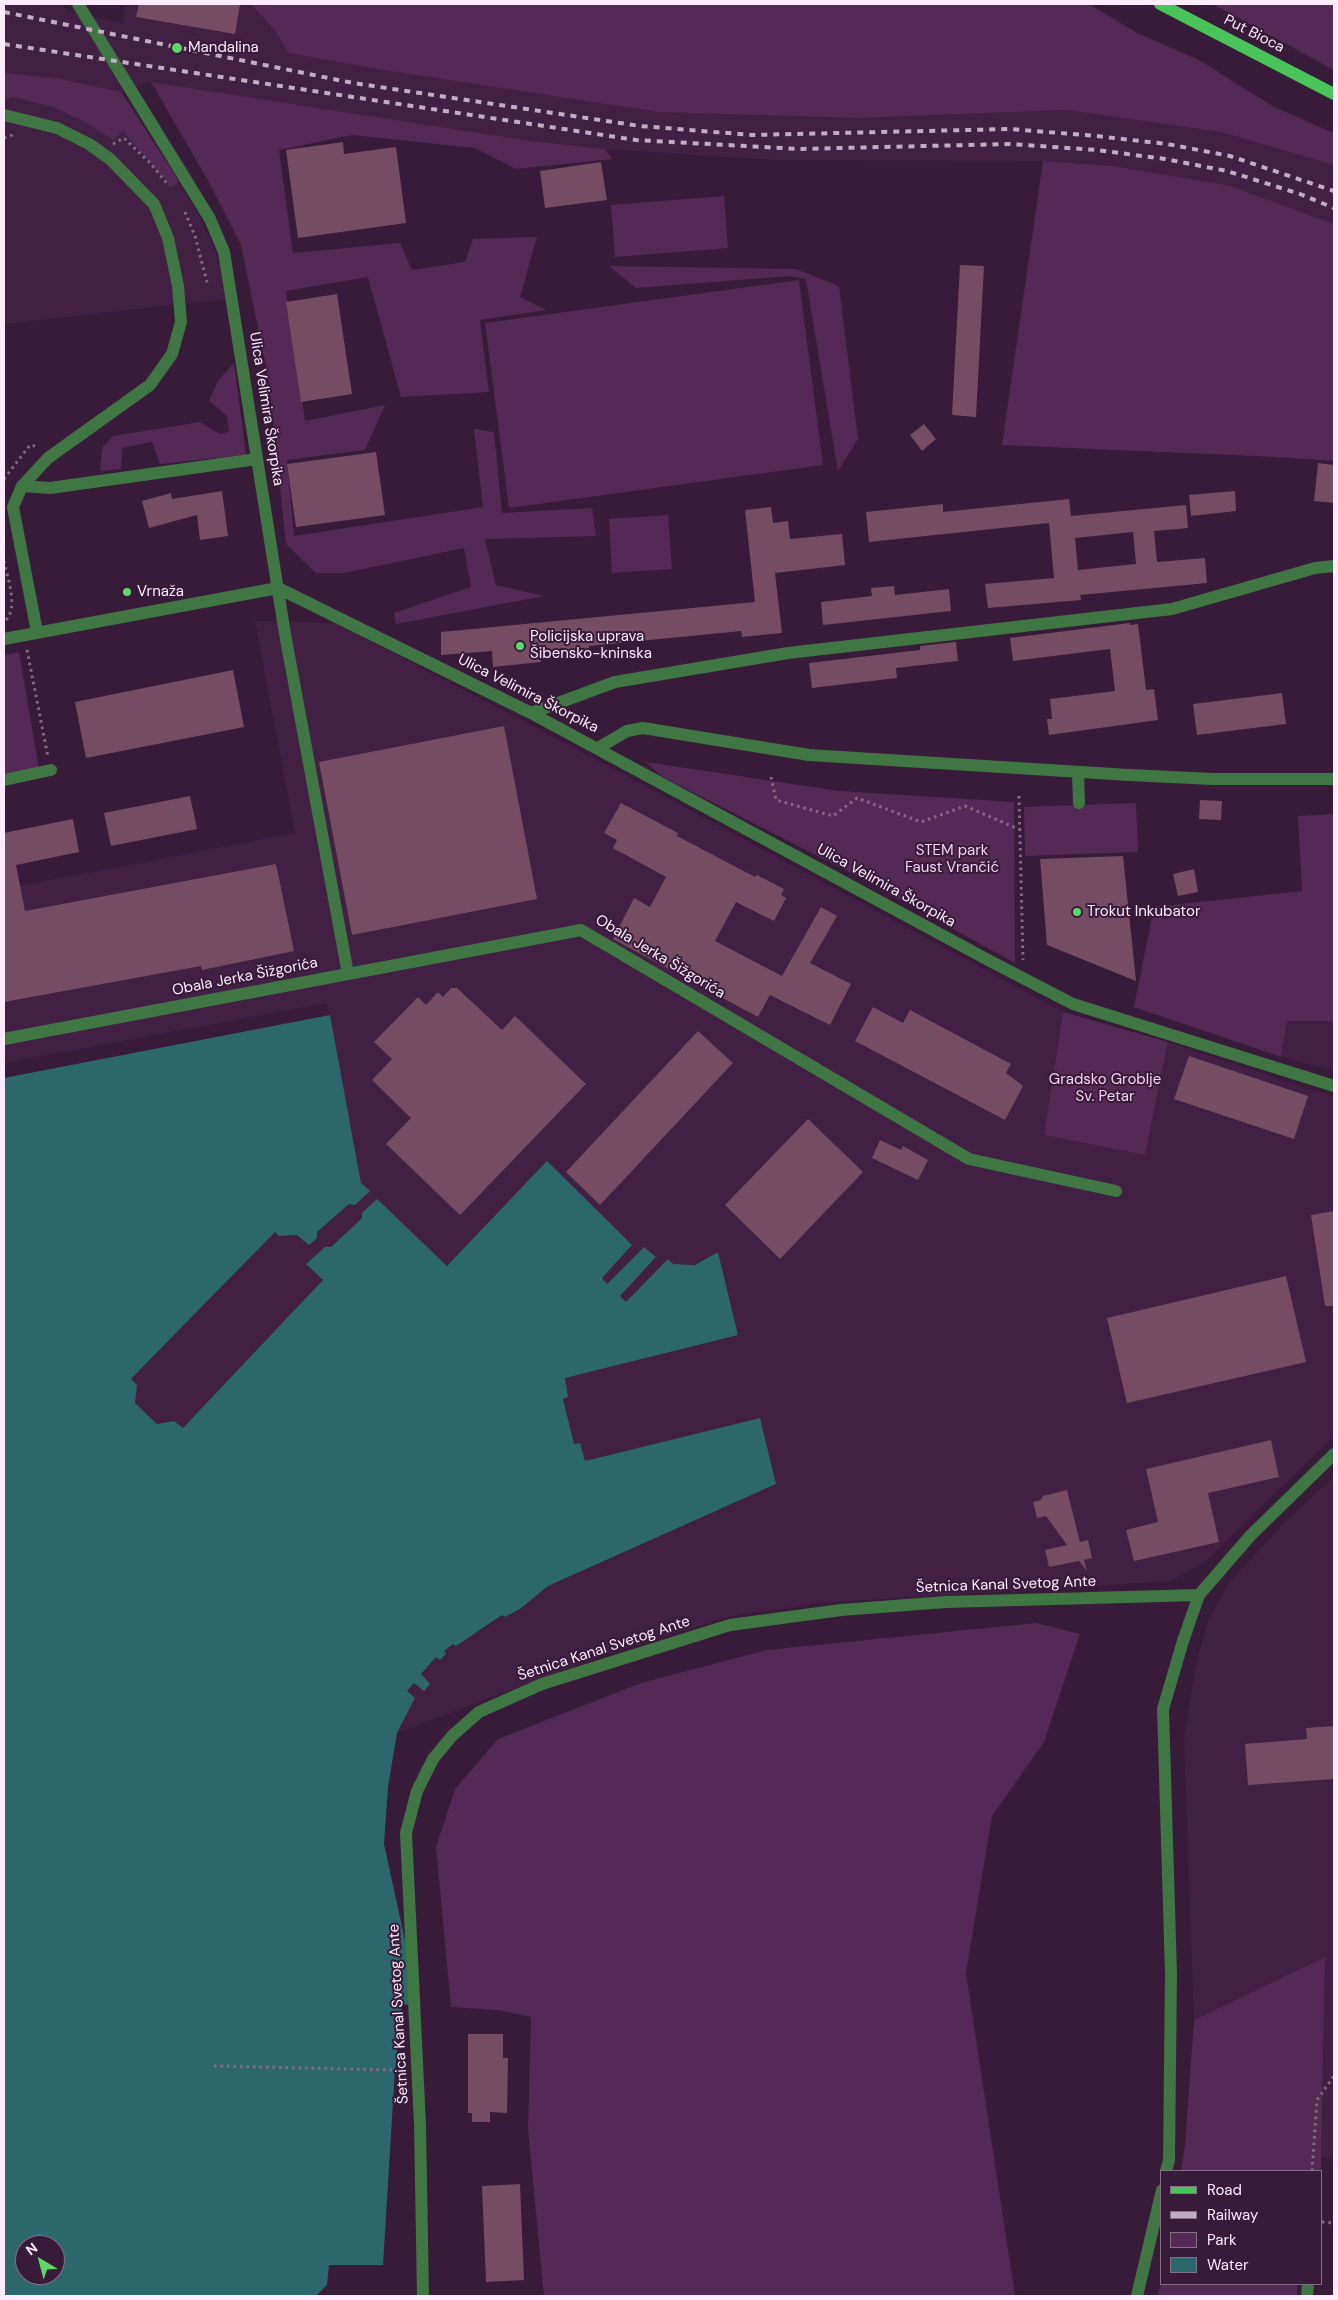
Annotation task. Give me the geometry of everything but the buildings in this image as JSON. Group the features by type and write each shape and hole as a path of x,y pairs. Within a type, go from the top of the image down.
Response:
{"main road":[{"name":"Put Bioca","path":"1160,4 1334,94"}],"street":[{"name":"Ulica Velimira Škorpika","path":"78,4 210,219 224,252 278,588 598,748 1073,1004 1334,1086"},
{"path":"4,115 57,128 89,144 110,160 154,204 168,238 178,286 181,322 172,354 150,385 48,458 22,486 13,507 37,632"},
{"path":"22,486 50,488 258,459"},
{"path":"531,713 615,682 788,653 1172,609 1315,568 1334,566"},
{"path":"4,639 278,588 348,974"},
{"path":"598,748 627,731 643,728 809,755 1213,779 1334,779"},
{"path":"4,780 51,770"},
{"path":"1078,772 1079,803"},
{"name":"Obala Jerka Šižgorića","path":"4,1039 581,930 969,1158 1116,1192"},
{"path":"1166,2170 1169,2160 1171,1973 1163,1709 1182,1641 1199,1595 1251,1535 1334,1454"},
{"name":"Šetnica Kanal Svetog Ante","path":"423,2296 420,2125 406,1833 417,1791 433,1760 452,1736 478,1712 542,1684 730,1625 841,1610 946,1602 1199,1595"},
{"path":"1137,2296 1160,2198"}],"path":[{"path":"4,138 12,136 14,126"},
{"path":"4,479 30,445 40,447 47,442"},
{"path":"4,561 12,604 9,618 4,622"},
{"path":"24,635 51,770"},
{"path":"771,777 776,800 834,816 857,798 920,822 966,806 1021,830"},
{"path":"1019,796 1023,978"},
{"path":"214,2066 394,2070"},
{"path":"1312,2170 1317,2100 1334,2076"}],"shaded area":[{"path":"4,4 61,4 69,12 123,24 125,4 251,4 276,32 288,53 390,71 658,112 858,118 1066,110 1221,132 1334,165 1334,224 1230,187 1113,166 1043,161 775,160 605,149 531,141 151,82 121,92 199,215 217,255 226,299 4,324"},
{"path":"255,621 337,623 614,769 1063,1012 1044,1135 1145,1155 1168,1042 1334,1097 1334,1436 1205,1562 1170,1581 819,1603 732,1616 604,1655 397,1733 414,1699 407,1691 414,1683 430,1684 421,1674 437,1656 441,1659 446,1654 444,1651 453,1644 485,1628 502,1615 505,1617 520,1609 548,1586 776,1484 760,1418 585,1461 580,1443 574,1445 563,1399 568,1397 564,1378 738,1335 718,1252 695,1265 673,1264 668,1259 626,1302 620,1296 656,1258 644,1247 607,1284 602,1278 447,1266 362,1218 331,1247 325,1247 306,1264 324,1280 183,1429 174,1421 157,1424 135,1403 137,1385 131,1379 275,1232 279,1236 297,1235 316,1238 317,1232 349,1204 369,1191 361,1183 327,1003 4,1063 4,889 295,833"},
{"path":"1287,1021 1334,1021 1334,1071 1281,1057"},
{"path":"1334,1476 1334,2159 1322,2158 1325,1957 1194,2020 1184,1740 1196,1664 1209,1618 1229,1583 1283,1524"}],"green space":[{"path":"251,4 1089,4 1137,33 1197,59 1274,107 1334,133 1334,165 1221,132 1066,110 858,118 658,112 390,71 288,53 276,32"},
{"path":"1213,4 1334,4 1334,70 1218,7"},
{"path":"4,73 56,78 121,92 179,181 172,188 123,131 113,140 87,123 53,107 13,97 4,100"},
{"path":"151,82 531,141 605,149 612,159 516,169 475,148 352,135 279,150 293,253 400,243 412,270 465,262 473,239 537,237 520,297 546,310 480,320 489,392 401,397 368,277 286,291 305,421 385,405 365,450 287,460 294,536 483,507 474,429 494,432 502,513 592,508 596,536 485,539 496,585 544,596 396,624 394,613 471,587 464,548 344,573 316,573 286,544 269,382 241,245 210,184"},
{"path":"1043,161 1113,166 1230,186 1334,224 1334,461 1002,445"},
{"path":"724,196 728,248 615,257 611,205"},
{"path":"609,266 796,269 839,286 858,439 838,471 806,279 790,276 636,288"},
{"path":"799,280 823,465 509,508 485,323"},
{"path":"234,363 246,455 160,464 152,442 122,448 121,469 100,471 102,448 113,436 200,422 220,434 229,432 227,416 209,401 218,381"},
{"path":"668,515 672,569 612,573 609,519"},
{"path":"19,652 39,769 4,775 4,655"},
{"name":"STEM park Faust Vrančić","path":"646,762 839,791 1014,802 1015,963 853,874 661,776"},
{"path":"1136,803 1138,852 1025,856 1024,807"},
{"path":"1334,814 1334,1021 1287,1021 1281,1057 1134,1007 1154,907 1302,891 1298,816"},
{"name":"Gradsko Groblje Sv. Petar","path":"1063,1012 1168,1042 1145,1155 1044,1135"},
{"path":"1036,1623 1080,1634 1044,1742 992,1816 966,1973 1015,2296 544,2296 528,2129 531,2017 498,2010 451,2007 436,1847 455,1789 498,1739 641,1683 767,1650"},
{"path":"1325,1957 1321,2170 1181,2170 1185,2145 1194,2020"},
{"path":"1160,2285 1297,2285 1297,2296 1158,2296"}],"water":[{"path":"330,1015 361,1183 370,1191 355,1205 349,1204 317,1232 317,1238 309,1245 297,1235 279,1236 275,1232 131,1379 137,1385 135,1403 157,1424 174,1421 183,1428 323,1280 306,1264 325,1247 331,1247 362,1218 362,1213 377,1199 447,1266 547,1161 632,1245 602,1278 607,1284 644,1247 656,1257 620,1296 626,1302 668,1259 673,1264 695,1265 718,1252 738,1335 565,1378 568,1397 563,1399 574,1444 580,1443 585,1461 760,1418 776,1484 548,1586 520,1609 505,1617 502,1615 456,1646 453,1644 444,1651 446,1654 440,1660 436,1657 421,1674 430,1684 424,1691 414,1683 407,1691 415,1698 397,1733 388,1787 384,1844 406,1945 409,2005 402,2004 395,2070 383,2265 329,2265 327,2285 316,2296 4,2296 4,1078"}],"railway":[{"path":"4,12 353,83 640,126 752,135 1011,129 1096,136 1167,144 1230,156 1334,191"},
{"path":"4,44 636,140 799,149 1010,144 1097,150 1165,159 1227,171 1300,194 1334,208"}],"place":[{"name":"Mandalina","path":"177,48"},
{"name":"Vrnaža","path":"127,592"},
{"name":"Policijska uprava Šibensko-kninska","path":"520,646"},
{"name":"Trokut Inkubator","path":"1077,912"}]}
